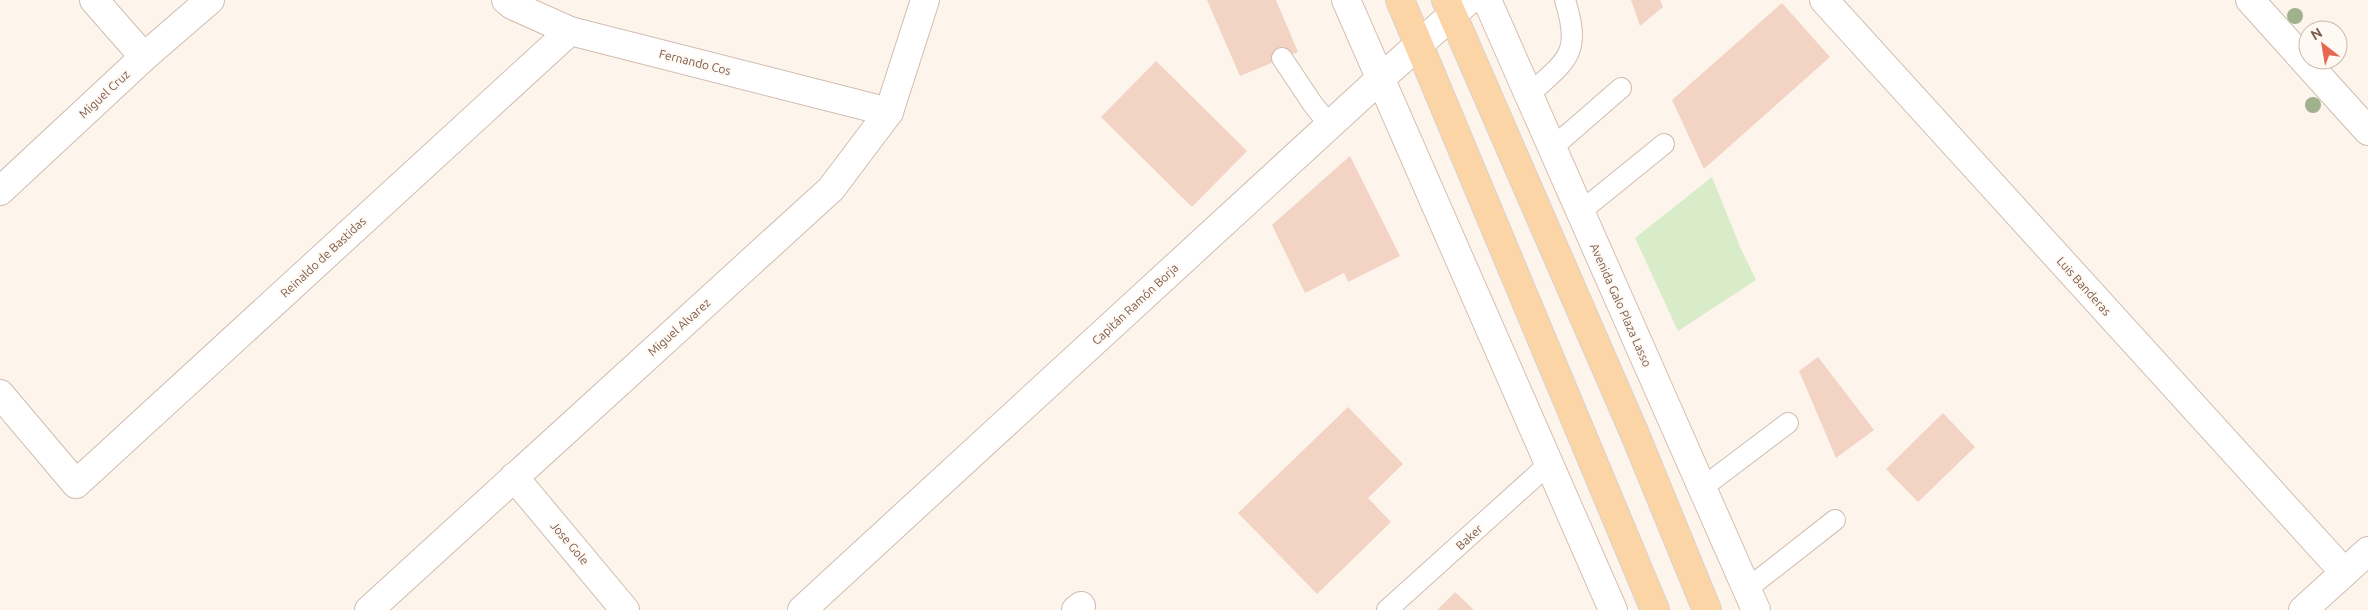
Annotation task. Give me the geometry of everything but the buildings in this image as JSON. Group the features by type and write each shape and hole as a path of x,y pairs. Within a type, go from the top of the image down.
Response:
{"main road":[{"path":"1400,0 1655,610"},
{"path":"1456,5 1707,610"}],"street":[{"path":"94,0 144,57"},
{"name":"Miguel Cruz","path":"0,191 144,57 210,0"},
{"name":"Fernando Cos","path":"506,0 512,5 570,30 889,112"},
{"name":"Miguel Alvarez","path":"369,610 831,189 889,112 925,0"},
{"path":"1346,0 1613,610"},
{"name":"Avenida Galo Plaza Lasso","path":"1487,0 1751,600"},
{"name":"Luis Banderas","path":"1824,0 2344,572"},
{"path":"2250,0 2368,131"},
{"name":"Capitán Ramón Borja","path":"802,610 1419,44 1456,5"},
{"name":"Reinaldo de Bastidas","path":"0,394 76,484 570,30"},
{"name":"Jose Gole","path":"514,477 625,610"},
{"path":"2303,610 2368,551"}],"lane":[{"path":"1529,96 1564,62 1572,50 1572,24 1565,0"},
{"path":"1282,58 1330,126"},
{"path":"1552,148 1621,88"},
{"path":"1580,212 1664,144"},
{"path":"1702,488 1788,423"},
{"name":"Baker","path":"1387,610 1550,463"},
{"path":"1751,600 1835,520"}],"green space":[{"path":"1712,177 1741,249 1756,280 1678,331 1635,238"}]}
